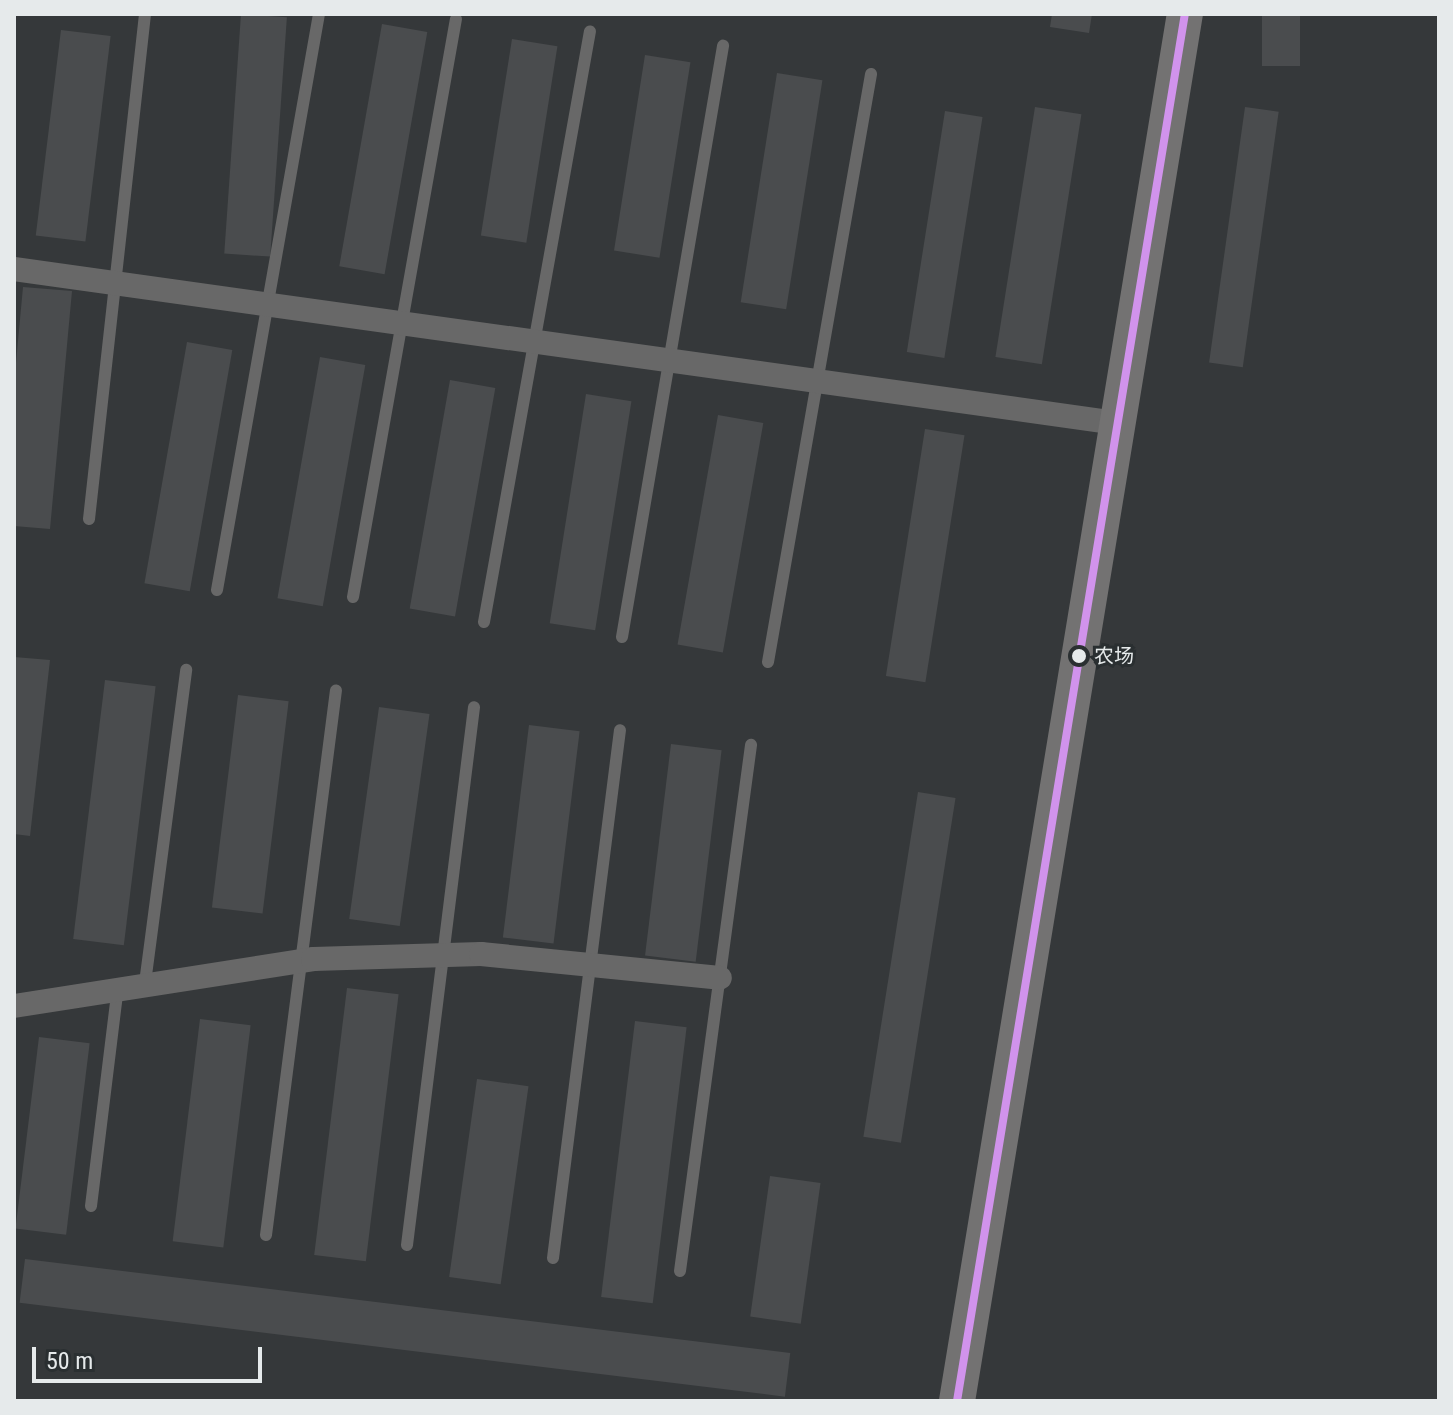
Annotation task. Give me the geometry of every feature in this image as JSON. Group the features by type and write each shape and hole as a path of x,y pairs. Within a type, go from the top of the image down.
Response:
{"street":[{"path":"957,1401 1185,14"},
{"path":"14,269 817,378 1117,423"},
{"path":"14,1006 118,987 300,961 446,955 720,978"}],"lane":[{"path":"89,519 145,14"},
{"path":"217,590 319,14"},
{"path":"353,597 456,19"},
{"path":"484,622 590,31"},
{"path":"622,637 723,46"},
{"path":"768,662 871,74"},
{"path":"145,983 186,670"},
{"path":"266,1235 336,690"},
{"path":"407,1245 446,955 474,707"},
{"path":"553,1258 620,730"},
{"path":"680,1271 751,745"},
{"path":"91,1206 118,987"}],"building":[{"path":"241,14 287,17 270,257 224,253"},
{"path":"1052,14 1092,14 1089,33 1050,27"},
{"path":"1262,14 1300,14 1300,66 1262,66"},
{"path":"382,24 427,32 385,274 339,266"},
{"path":"61,30 111,36 85,242 36,235"},
{"path":"512,39 557,46 526,243 481,236"},
{"path":"645,55 690,62 659,258 614,251"},
{"path":"777,73 822,80 786,309 741,302"},
{"path":"1035,107 1081,114 1042,364 995,357"},
{"path":"1245,107 1279,112 1243,367 1209,362"},
{"path":"945,111 983,117 944,358 907,352"},
{"path":"23,287 72,291 50,529 14,526 14,384"},
{"path":"187,342 232,350 190,591 144,583"},
{"path":"320,357 365,365 323,606 277,598"},
{"path":"450,380 495,388 455,616 410,608"},
{"path":"586,394 631,401 595,630 550,623"},
{"path":"718,415 763,423 723,652 678,644"},
{"path":"925,429 965,435 925,682 886,676"},
{"path":"14,657 50,660 30,836 14,834"},
{"path":"105,680 156,686 124,945 73,939"},
{"path":"238,695 289,701 263,914 212,907"},
{"path":"379,707 430,714 400,926 349,919"},
{"path":"529,725 580,731 554,944 503,937"},
{"path":"671,744 722,750 696,962 645,955"},
{"path":"918,792 956,798 901,1143 863,1137"},
{"path":"347,988 399,994 366,1261 314,1255"},
{"path":"200,1019 251,1025 223,1248 173,1241"},
{"path":"635,1021 687,1027 653,1303 601,1297"},
{"path":"39,1037 90,1043 66,1235 15,1229"},
{"path":"477,1079 528,1086 501,1284 449,1277"},
{"path":"770,1176 821,1183 801,1324 750,1317"},
{"path":"25,1259 790,1353 785,1397 20,1303"}],"transit line":[{"path":"957,1401 1185,14"}],"place":[{"name":"农场","path":"1079,656"}]}
